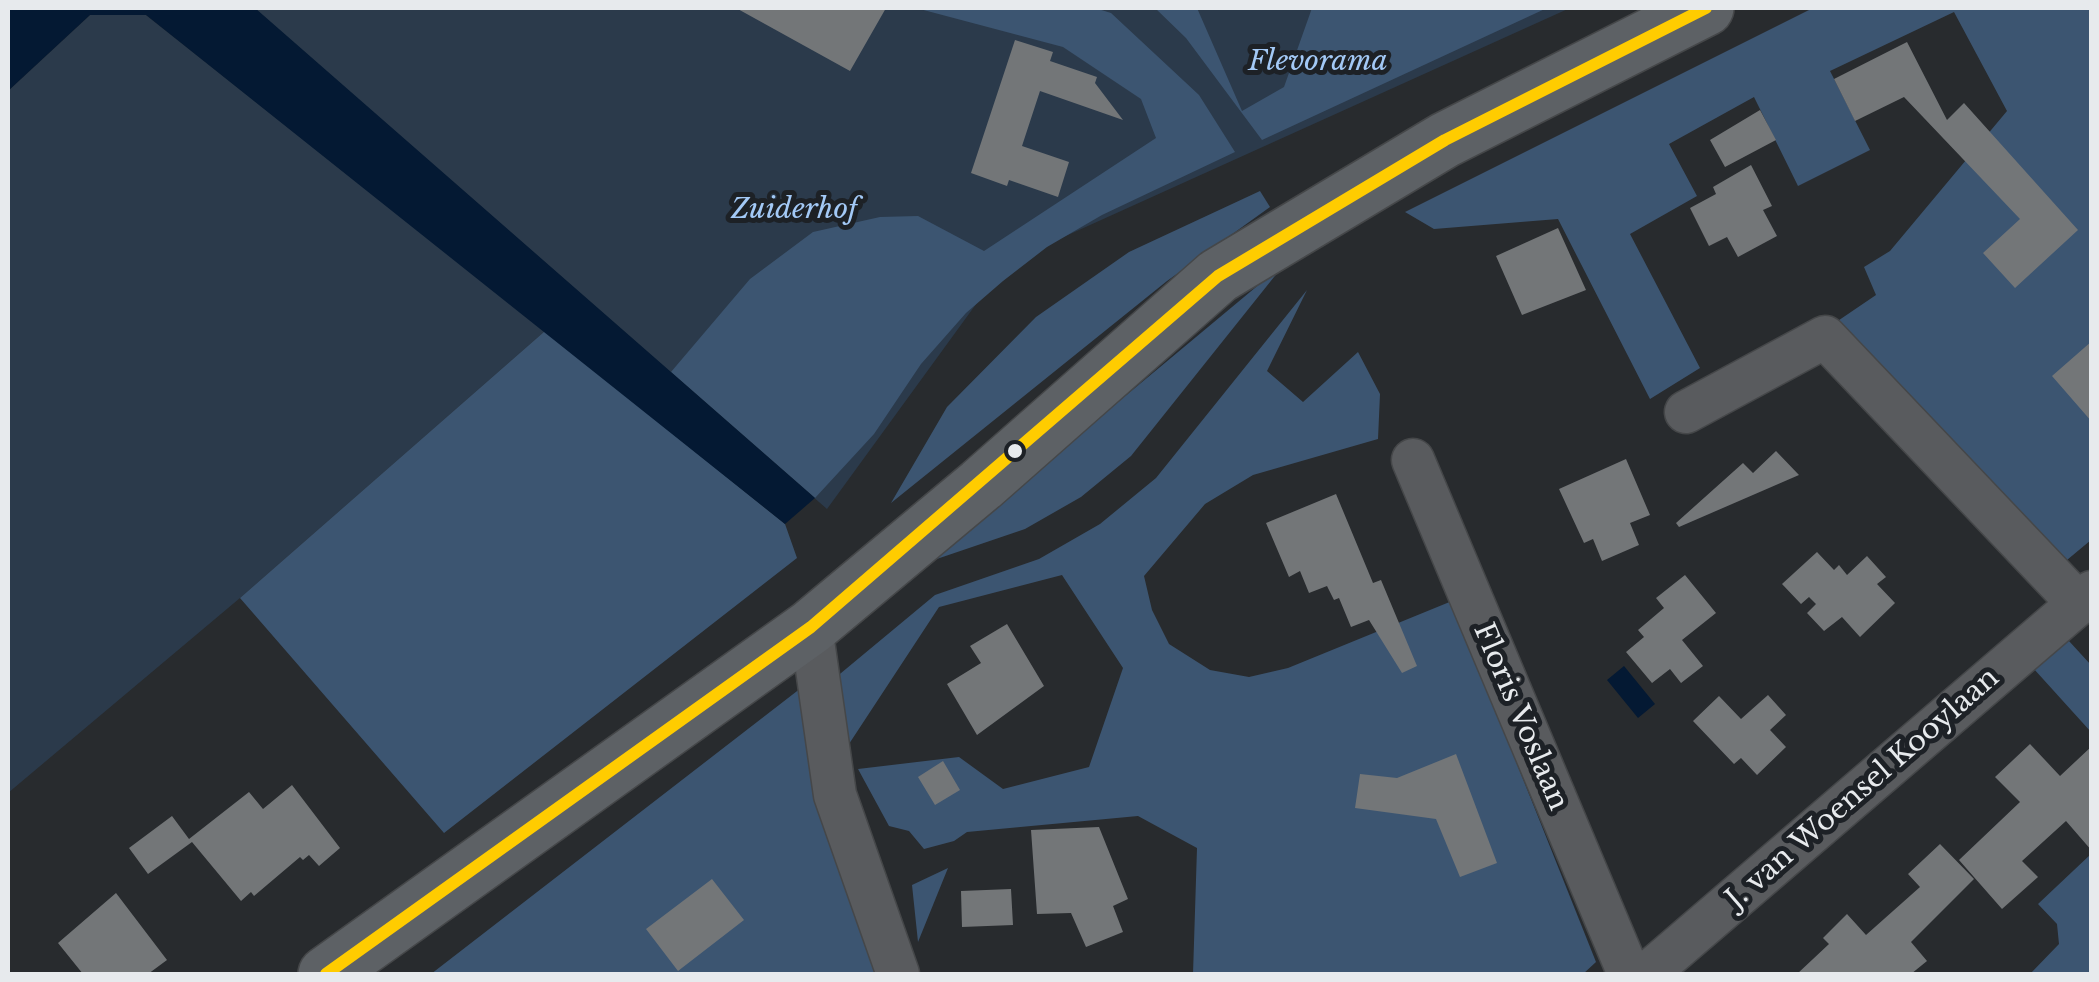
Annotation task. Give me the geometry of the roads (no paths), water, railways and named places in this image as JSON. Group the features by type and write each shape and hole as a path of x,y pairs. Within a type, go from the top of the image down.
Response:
{"main road":[{"path":"326,974 811,627 981,486 1218,276 1444,140 1706,8"}],"street":[{"name":"J. van Woensel Kooylaan","path":"1647,974 2085,598 1825,337 1686,412"},
{"name":"Floris Voslaan","path":"1413,460 1628,974"},
{"path":"811,627 834,795 898,974"}],"park label":[{"name":"Flevorama","path":"1318,62"},
{"name":"Zuiderhof","path":"794,210"}]}
